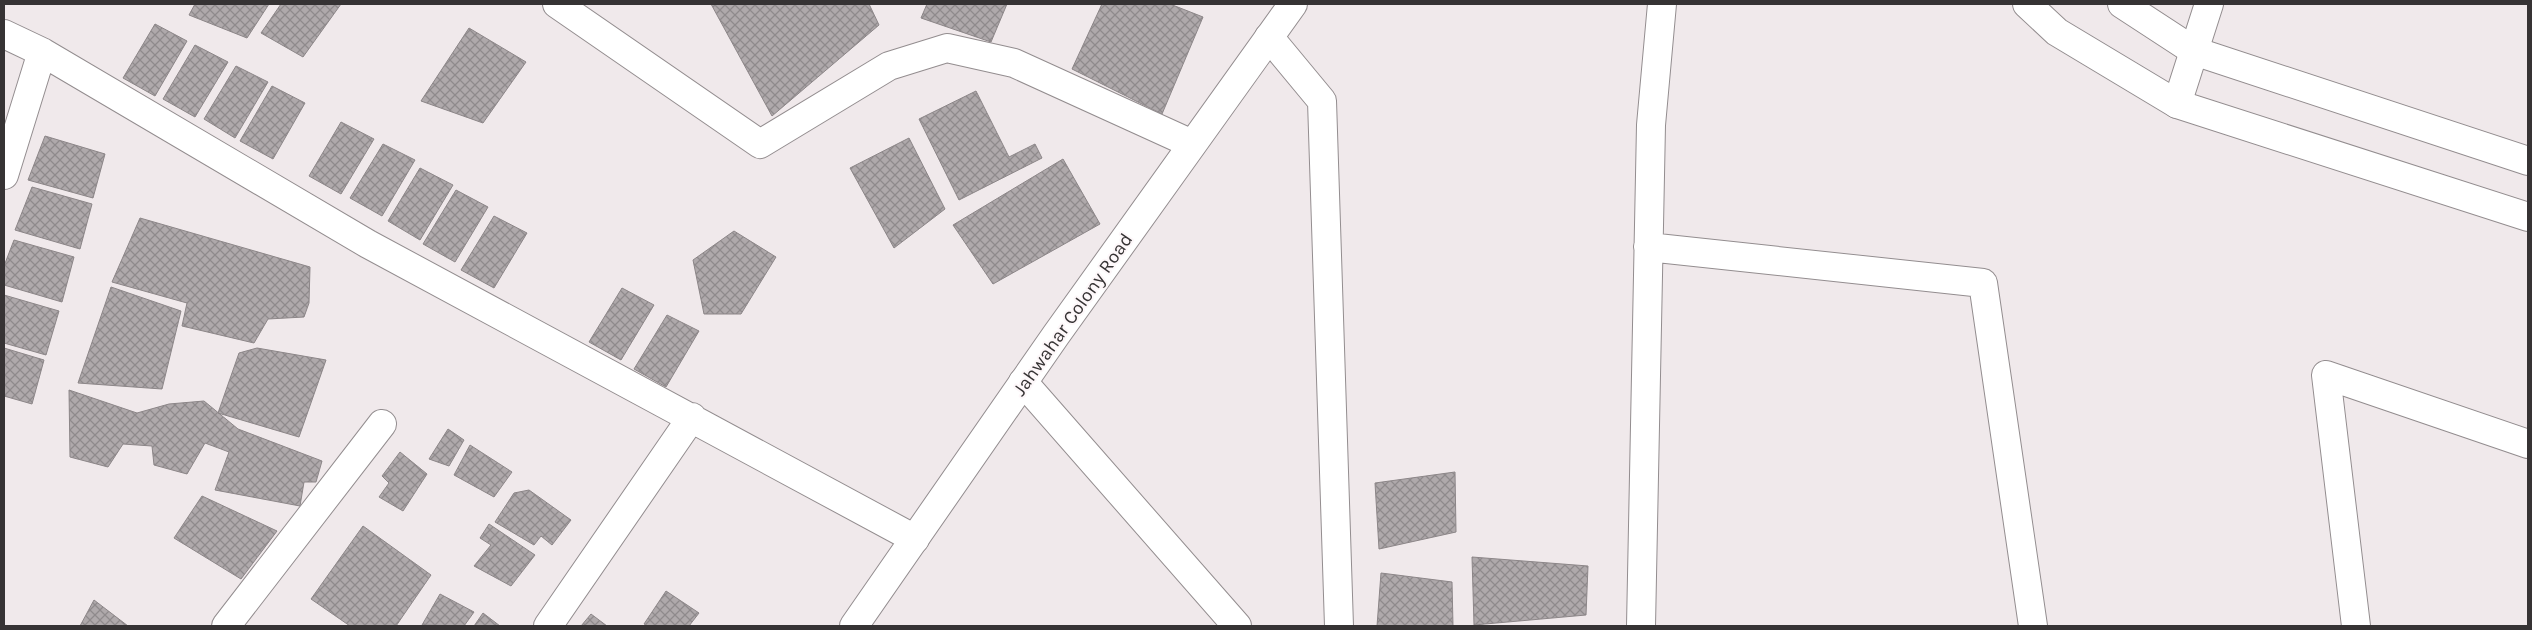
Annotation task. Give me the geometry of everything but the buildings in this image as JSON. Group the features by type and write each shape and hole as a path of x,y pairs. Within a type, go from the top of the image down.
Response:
{"street":[{"path":"557,4 760,144 889,66 947,48 1014,63 1192,144"},
{"name":"Jahwahar Colony Road","path":"854,626 1023,382 1293,4"},
{"path":"1641,626 1651,125 1662,4"},
{"path":"2028,4 2057,32 2177,104 2528,217"},
{"path":"2122,4 2194,51 2528,161"},
{"path":"2177,104 2209,4"},
{"path":"4,34 42,52 368,244 646,395 692,417 915,539"},
{"path":"1269,37 1322,101 1339,626"},
{"path":"4,175 42,52"},
{"path":"1648,248 1983,283 2032,626"},
{"path":"2356,626 2326,375 2528,444"},
{"path":"1023,382 1237,626"},
{"path":"548,626 692,417"},
{"path":"226,626 382,424"}]}
